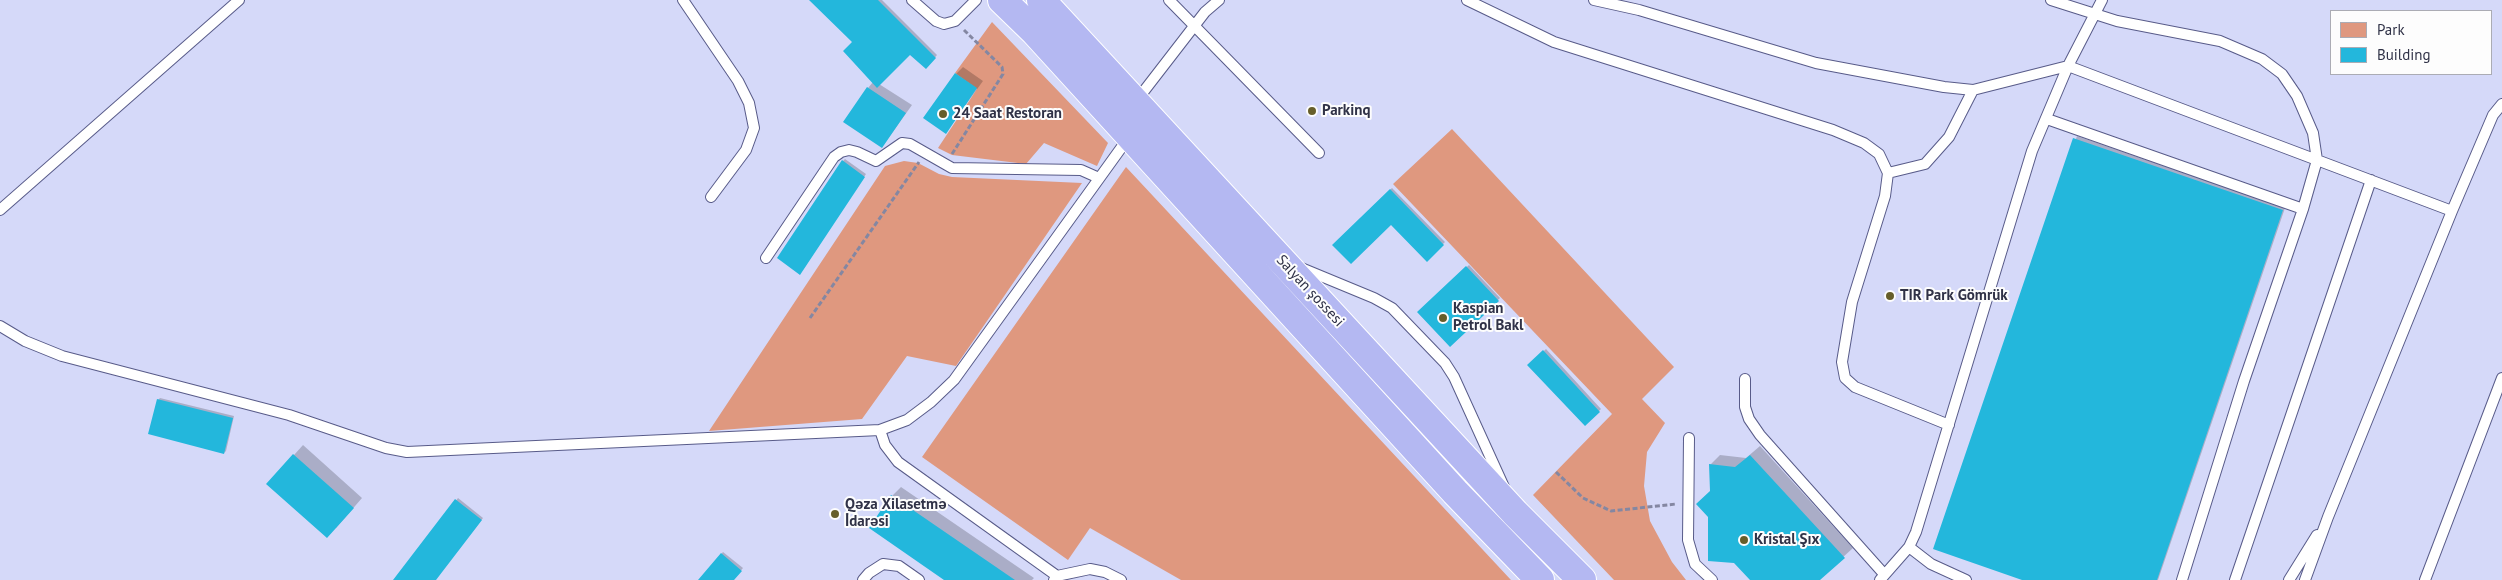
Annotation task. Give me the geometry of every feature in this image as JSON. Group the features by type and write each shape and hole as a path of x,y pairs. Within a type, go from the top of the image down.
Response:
{"highway":[{"name":"Salyan şossesi","path":"1002,0 1130,136 1455,492 1540,580"},
{"name":"Salyan şossesi","path":"1041,0 1515,512 1582,580"}],"lane":[{"path":"0,210 239,0"},
{"path":"682,0 738,81 749,103 754,128 746,150 711,197"},
{"path":"912,0 936,21 944,24 955,21 976,0"},
{"path":"1169,0 1319,153"},
{"path":"1136,101 1205,12 1212,0"},
{"path":"1205,12 1219,0"},
{"path":"1468,0 1554,42 1833,130 1864,143 1878,154 1888,174 1885,196 1852,302 1842,362 1845,378 1855,386 1949,425"},
{"path":"1594,0 1640,10 1816,63 1944,87 1973,90 2068,66 2452,210"},
{"path":"2051,0 2094,15 2220,41 2262,59 2282,74 2297,96 2313,133 2318,160 2244,380 2182,580"},
{"path":"1745,379 1745,407 1749,420 1882,577 1909,547 1916,532 2032,152 2068,66 2102,0"},
{"path":"1888,174 1925,164 1949,136 1973,90"},
{"path":"2305,580 2328,517 2452,210 2493,114 2502,104"},
{"path":"2047,119 2303,209"},
{"path":"0,326 24,341 62,356 281,413 386,448 407,452 880,430 907,420 931,402 954,380 1130,136"},
{"path":"766,258 834,157 841,152 849,150 876,161 902,142 910,144 945,165 963,170 1081,170 1099,178"},
{"path":"2235,580 2371,180"},
{"path":"1282,260 1374,298 1392,308 1445,363 1454,377 1515,512"},
{"path":"2425,580 2502,378"},
{"path":"880,430 884,445 898,462 1055,578 1090,569 1105,572 1121,580"},
{"path":"1689,438 1688,540 1695,564 1712,580"},
{"path":"2289,580 2328,517"},
{"path":"1909,547 1931,564 1966,580"},
{"path":"863,580 869,572 883,564 899,566 919,580"}],"path":[{"path":"945,165 1003,74 1002,67 955,21"},
{"path":"810,318 926,154"},
{"path":"1556,472 1583,498 1611,511 1688,502"}],"green space":[{"path":"992,22 1108,143 1097,166 1044,143 1026,164 952,155 938,148 977,89 955,73"},
{"path":"1452,129 1674,367 1642,399 1665,423 1647,452 1644,486 1650,521 1672,562 1686,580 1614,580 1533,495 1612,414 1393,184"},
{"path":"904,161 918,163 939,174 952,177 1082,183 956,366 907,356 862,419 709,431 885,166"},
{"path":"1126,167 1511,580 1181,580 1090,528 1068,560 922,457"}],"building":[{"path":"809,0 878,0 936,58 926,69 910,55 877,88 843,51 852,42"},
{"path":"955,73 977,88 946,134 923,118"},
{"path":"867,87 906,113 882,148 843,122"},
{"path":"2073,138 2283,210 2157,580 2022,580 1933,549"},
{"path":"842,160 865,177 800,275 777,258"},
{"path":"1390,189 1444,245 1427,262 1391,225 1351,264 1332,245"},
{"path":"1466,266 1499,301 1450,347 1417,312"},
{"path":"1543,350 1600,412 1585,426 1527,365"},
{"path":"157,399 233,418 224,454 148,434"},
{"path":"293,454 354,508 327,538 266,484"},
{"path":"1750,455 1845,558 1820,580 1750,580 1734,563 1708,561 1708,517 1696,504 1710,491 1709,464 1735,467"},
{"path":"891,495 1015,580 944,580 869,528"},
{"path":"455,499 482,520 436,580 393,580"},
{"path":"721,553 742,571 734,580 698,580"}],"place":[{"name":"Parkinq","path":"1312,111"},
{"name":"24 Saat Restoran","path":"943,114"},
{"name":"TIR Park Gömrük","path":"1890,296"},
{"name":"Kaspian Petrol Bakl","path":"1443,318"},
{"name":"Qəza Xilasetmə İdarəsi","path":"835,514"},
{"name":"Kristal Şıx","path":"1744,540"}]}
